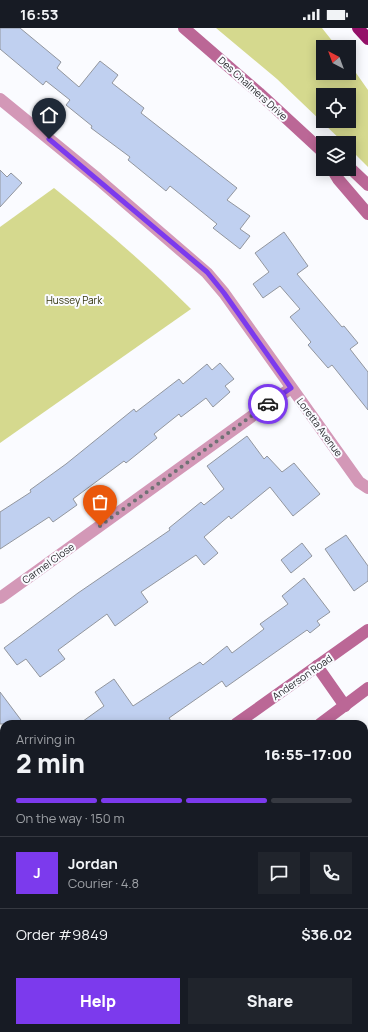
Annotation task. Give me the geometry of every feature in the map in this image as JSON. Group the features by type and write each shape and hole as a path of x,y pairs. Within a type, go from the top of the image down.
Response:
{"highway":[{"path":"358,28 368,40"}],"street":[{"name":"Des Chalmers Drive","path":"184,28 259,93 316,146"},
{"name":"Loretta Avenue","path":"0,99 98,179 207,272 224,293 359,482 368,488"},
{"path":"356,174 368,185"},
{"path":"336,176 368,214"},
{"name":"Carmel Close","path":"0,598 291,388"},
{"name":"Anderson Road","path":"242,720 368,630"},
{"path":"317,666 345,706"},
{"path":"326,720 368,688"}],"lane":[{"path":"54,1032 72,1032"}],"green space":[{"path":"216,28 322,28 331,40 316,40 316,80 356,80 356,73 368,90 368,167 356,155 356,136 337,136 328,128 356,128 356,88 316,88 316,116 277,79"},
{"name":"Hussey Park","path":"54,188 90,217 158,277 191,309 0,443 0,227"}],"building":[{"path":"0,28 20,28 61,62 57,68 79,87 100,61 118,75 112,83 144,108 141,113 237,188 227,200 250,216 240,229 250,236 240,249 213,228 217,224 170,186 166,191 128,160 130,157 91,128 92,126 66,105 70,100 46,81 43,85 0,49"},
{"path":"0,170 7,177 11,173 22,183 0,207"},
{"path":"284,232 308,266 297,274 342,327 344,326 358,343 350,349 368,372 368,410 332,365 328,368 308,345 311,342 290,317 300,309 280,286 263,298 253,284 269,272 255,253"},
{"path":"220,363 234,379 225,386 230,392 213,407 206,398 181,417 179,414 154,434 157,438 126,463 124,461 73,499 77,505 53,522 49,517 0,549 0,512 31,492 30,490 66,464 134,409 136,412 179,379 183,384 207,364 212,370"},
{"path":"247,436 264,459 267,456 282,472 294,463 320,494 293,516 270,487 231,519 229,516 204,537 218,553 204,565 196,555 141,592 148,602 115,626 107,614 58,650 65,659 40,677 26,659 17,665 4,648 78,593 170,530 169,528 201,502 204,505 224,489 207,466"},
{"path":"346,535 368,566 368,581 354,591 325,549"},
{"path":"302,543 312,556 291,573 281,560"},
{"path":"304,578 330,612 317,621 320,625 310,633 307,630 226,687 222,681 169,718 170,720 85,720 104,706 95,692 114,679 133,706 200,662 203,665 227,646 232,653 264,629 260,624 288,604 282,596"},
{"path":"0,692 21,720 0,720"}],"way so far":[{"path":"100,526 268,404"}],"route":[{"path":"49,139 207,272 224,293 291,388 268,404"}]}
